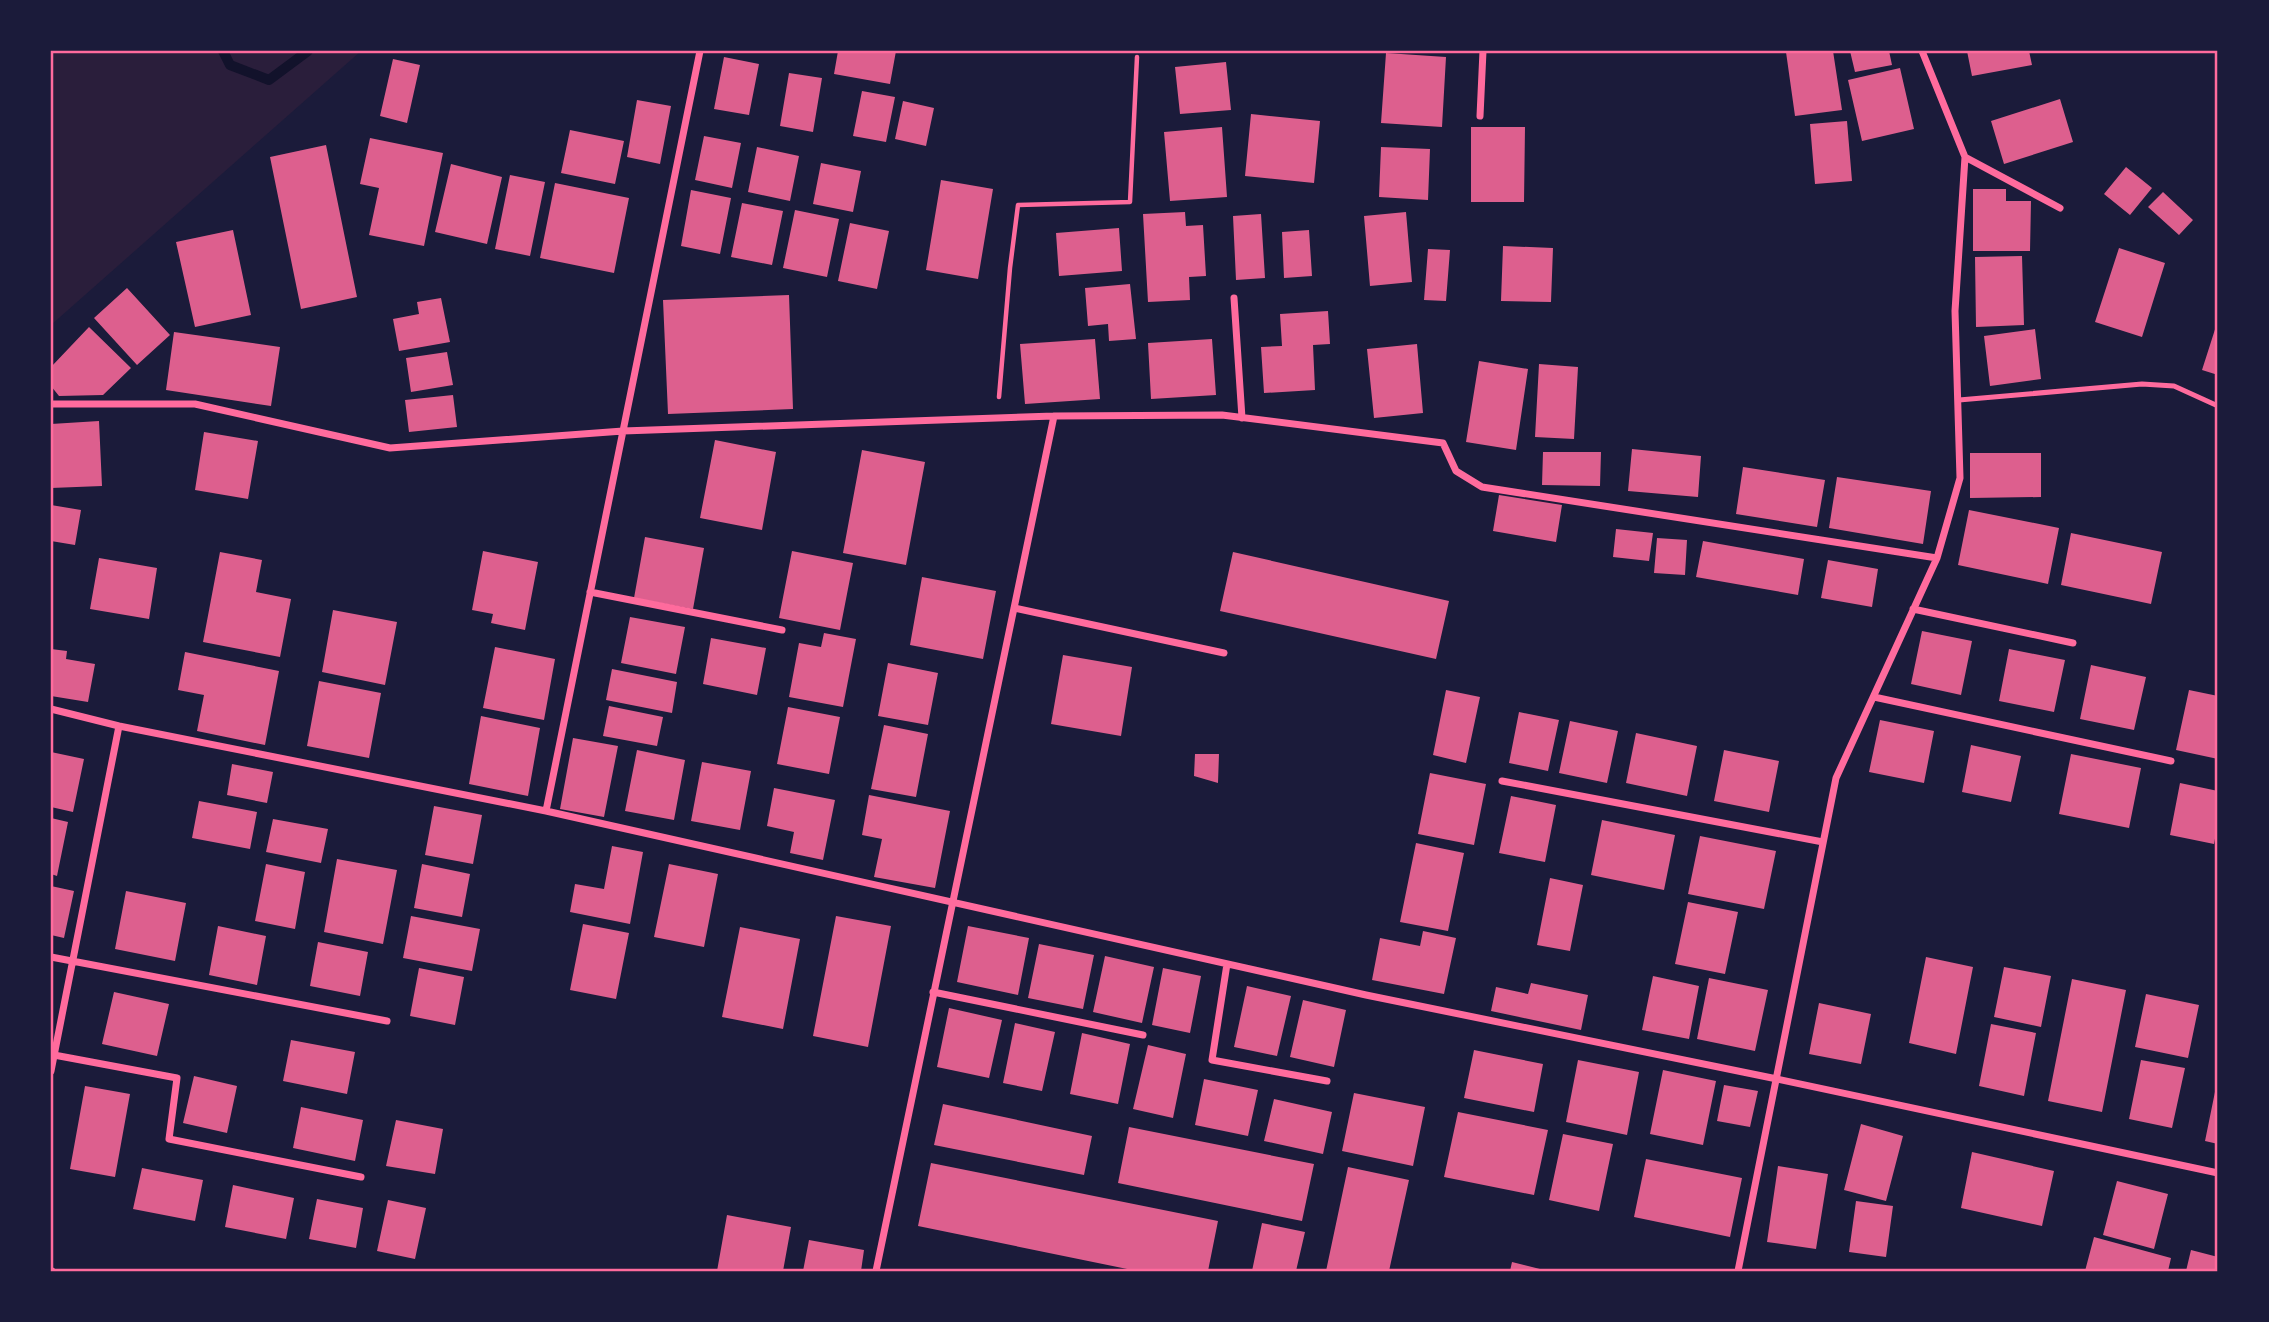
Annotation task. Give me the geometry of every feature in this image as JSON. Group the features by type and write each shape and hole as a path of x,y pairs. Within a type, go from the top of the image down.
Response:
{"street":[{"path":"546,811 700,51"},
{"path":"1480,116 1483,51"},
{"path":"1738,1271 1836,778 1937,558 1960,478 1955,311 1965,157 1922,51"},
{"path":"1965,157 2060,208"},
{"path":"1234,298 1242,418"},
{"path":"51,404 195,404 390,448 623,431 1054,416 1222,415 1443,443 1455,471 1482,487 1937,558"},
{"path":"876,1271 1054,416"},
{"path":"590,592 782,630"},
{"path":"1014,608 1224,653"},
{"path":"1913,610 2073,643"},
{"path":"1874,697 2171,761"},
{"path":"51,709 119,726 546,811 1366,995 2218,1173"},
{"path":"51,1071 53,1045 119,726"},
{"path":"1502,781 1823,842"},
{"path":"51,957 387,1021"},
{"path":"1227,964 1212,1060 1327,1081"},
{"path":"933,992 1143,1035"},
{"path":"54,1055 177,1078 169,1139 361,1177"}],"lane":[{"path":"1959,400 2142,384 2174,386 2218,406"}],"path":[{"path":"997,419 1018,205 1130,202 1137,57"}],"shaded area":[{"path":"51,51 361,51 51,325"}],"building":[{"path":"838,51 896,51 890,84 834,74"},
{"path":"1833,51 1842,110 1795,116 1786,52"},
{"path":"1850,51 1889,51 1892,65 1855,72"},
{"path":"1967,51 2029,51 2032,65 1972,76"},
{"path":"1386,53 1446,57 1442,127 1381,123"},
{"path":"724,57 759,64 749,115 714,109"},
{"path":"393,59 420,65 407,123 380,116"},
{"path":"1226,62 1231,110 1180,114 1175,67"},
{"path":"1900,68 1914,129 1862,141 1848,80"},
{"path":"789,73 822,78 813,132 780,126"},
{"path":"862,91 895,97 886,142 853,136"},
{"path":"2060,99 2073,142 2004,164 1991,121"},
{"path":"637,100 671,106 660,164 627,157"},
{"path":"903,101 934,108 926,146 895,139"},
{"path":"1251,114 1320,121 1314,183 1245,176"},
{"path":"1847,121 1852,181 1815,184 1810,124"},
{"path":"1222,127 1227,197 1170,201 1164,132"},
{"path":"1471,127 1525,127 1524,202 1471,202"},
{"path":"570,130 624,141 615,184 561,173"},
{"path":"704,136 741,143 732,188 695,180"},
{"path":"370,138 443,153 424,246 369,235 379,188 360,184"},
{"path":"326,145 357,297 301,309 270,157"},
{"path":"757,147 799,156 790,201 748,192"},
{"path":"1381,147 1430,149 1428,200 1379,197"},
{"path":"821,163 861,171 853,212 813,204"},
{"path":"451,164 502,177 487,244 435,232"},
{"path":"2126,167 2152,188 2130,215 2104,194"},
{"path":"510,175 545,182 530,256 495,249"},
{"path":"941,180 993,189 978,279 926,270"},
{"path":"555,183 629,198 614,273 540,258"},
{"path":"1973,189 2006,189 2006,201 2031,201 2030,251 1973,251"},
{"path":"691,190 731,198 720,254 681,246"},
{"path":"2163,192 2193,220 2179,235 2148,207"},
{"path":"742,203 783,211 772,265 731,257"},
{"path":"795,210 839,219 827,277 783,268"},
{"path":"1185,212 1186,226 1203,225 1206,276 1189,277 1190,300 1148,302 1143,214"},
{"path":"1406,212 1412,282 1370,286 1364,216"},
{"path":"1261,214 1265,278 1236,280 1233,216"},
{"path":"850,223 889,231 877,289 838,281"},
{"path":"1119,228 1122,271 1059,276 1056,233"},
{"path":"233,230 251,315 195,327 176,242"},
{"path":"1309,230 1312,276 1284,278 1282,232"},
{"path":"1503,246 1553,248 1551,302 1501,301"},
{"path":"2119,248 2165,263 2142,337 2095,322"},
{"path":"1428,249 1450,250 1446,301 1424,300"},
{"path":"2022,256 2024,325 1976,327 1975,257"},
{"path":"1130,284 1136,339 1109,341 1108,324 1088,326 1085,288"},
{"path":"127,288 170,335 137,365 94,318"},
{"path":"789,295 793,409 668,414 663,300"},
{"path":"441,298 450,342 399,351 393,319 419,314 417,302"},
{"path":"1328,311 1330,344 1313,345 1315,390 1264,393 1261,347 1282,346 1280,314"},
{"path":"2218,320 2218,375 2202,370"},
{"path":"89,327 131,368 103,395 59,396 51,386 51,367"},
{"path":"2035,329 2041,379 1990,386 1984,336"},
{"path":"174,332 280,347 271,406 166,390"},
{"path":"1095,339 1100,399 1025,404 1020,344"},
{"path":"1212,339 1216,395 1151,399 1148,343"},
{"path":"1417,344 1423,413 1374,418 1367,349"},
{"path":"447,352 453,385 411,392 406,358"},
{"path":"1479,361 1528,369 1516,450 1466,442"},
{"path":"1539,364 1578,367 1574,439 1535,437"},
{"path":"453,395 457,427 409,432 405,400"},
{"path":"99,421 102,486 51,488 51,424"},
{"path":"204,432 258,441 248,499 195,490"},
{"path":"715,440 776,452 762,530 700,518"},
{"path":"1632,449 1701,456 1698,497 1628,491"},
{"path":"862,450 925,462 906,565 843,553"},
{"path":"1543,452 1601,452 1600,486 1542,485"},
{"path":"1970,453 2041,453 2041,497 1970,498"},
{"path":"1743,467 1825,480 1817,527 1736,514"},
{"path":"1837,477 1931,491 1923,544 1829,528"},
{"path":"1499,495 1562,505 1556,542 1493,531"},
{"path":"51,505 81,510 75,545 51,541"},
{"path":"1969,510 2059,528 2048,584 1958,565"},
{"path":"1616,529 1653,533 1649,561 1613,557"},
{"path":"2071,533 2162,552 2151,604 2061,585"},
{"path":"645,537 704,548 693,609 634,598"},
{"path":"1657,538 1687,540 1685,575 1654,573"},
{"path":"1703,541 1804,559 1798,595 1696,577"},
{"path":"483,551 538,562 525,630 491,623 493,614 472,610"},
{"path":"792,551 853,563 840,630 779,618"},
{"path":"220,552 262,560 256,592 291,599 280,657 203,642"},
{"path":"1233,552 1449,601 1436,659 1220,611"},
{"path":"99,558 157,568 149,619 90,609"},
{"path":"1828,560 1878,569 1872,607 1821,598"},
{"path":"922,577 996,591 983,659 910,645"},
{"path":"333,610 397,622 385,685 322,672"},
{"path":"630,617 685,627 676,674 621,663"},
{"path":"1922,631 1972,641 1961,695 1911,684"},
{"path":"824,633 856,639 843,707 789,697 799,643 821,647"},
{"path":"711,638 766,648 757,695 703,684"},
{"path":"495,647 555,659 544,720 483,708"},
{"path":"51,649 67,651 66,659 95,664 88,702 51,696"},
{"path":"2009,649 2065,660 2054,712 1999,701"},
{"path":"185,652 279,671 265,745 197,731 204,695 178,690"},
{"path":"1063,655 1132,667 1121,736 1051,724"},
{"path":"888,663 938,673 928,725 878,716"},
{"path":"2091,665 2146,677 2134,730 2080,719"},
{"path":"612,669 677,682 672,713 606,700"},
{"path":"319,681 381,693 369,758 307,746"},
{"path":"1446,690 1480,697 1466,763 1433,755"},
{"path":"2189,690 2218,696 2218,759 2176,750"},
{"path":"609,706 663,717 657,746 603,736"},
{"path":"788,707 840,717 829,774 777,764"},
{"path":"1519,712 1559,720 1548,771 1509,763"},
{"path":"481,716 540,728 528,796 469,784"},
{"path":"1880,720 1934,731 1924,783 1869,772"},
{"path":"1570,721 1618,731 1607,783 1559,773"},
{"path":"884,725 928,734 916,797 871,789"},
{"path":"1636,733 1697,746 1687,796 1626,783"},
{"path":"573,738 618,746 604,817 560,809"},
{"path":"1971,745 2021,756 2011,802 1962,792"},
{"path":"637,750 685,760 674,820 625,811"},
{"path":"1724,750 1779,761 1769,812 1714,801"},
{"path":"51,752 84,759 73,812 51,807"},
{"path":"1195,754 1219,754 1218,783 1194,776"},
{"path":"2071,754 2141,768 2129,828 2059,814"},
{"path":"702,762 751,771 740,830 691,821"},
{"path":"232,764 273,772 267,803 227,795"},
{"path":"1430,773 1486,784 1474,845 1418,834"},
{"path":"2180,783 2218,791 2218,822 2214,844 2170,835"},
{"path":"774,788 835,800 823,860 790,853 794,832 767,826"},
{"path":"869,795 950,811 935,888 874,877 882,839 862,835"},
{"path":"1511,796 1556,805 1545,862 1499,853"},
{"path":"199,801 257,812 250,849 192,838"},
{"path":"434,806 482,815 473,864 425,855"},
{"path":"51,818 68,822 57,876 51,874"},
{"path":"273,819 328,829 321,863 266,852"},
{"path":"1602,820 1675,835 1664,890 1591,875"},
{"path":"1700,836 1776,851 1764,909 1688,894"},
{"path":"1416,843 1464,853 1448,931 1400,922"},
{"path":"612,846 643,852 630,924 570,912 575,884 604,889"},
{"path":"337,859 397,870 383,944 324,932"},
{"path":"266,864 305,872 295,929 255,921"},
{"path":"422,864 470,874 462,917 414,908"},
{"path":"669,864 718,874 704,947 654,937"},
{"path":"1550,878 1583,885 1570,951 1537,945"},
{"path":"51,886 74,891 64,938 51,935"},
{"path":"126,891 186,903 175,961 115,949"},
{"path":"1688,902 1738,912 1725,974 1675,964"},
{"path":"411,916 480,929 472,971 403,958"},
{"path":"836,916 891,926 868,1047 813,1036"},
{"path":"583,924 629,933 616,999 570,990"},
{"path":"218,926 266,936 257,985 209,975"},
{"path":"968,926 1029,938 1018,995 957,982"},
{"path":"740,927 800,939 783,1029 722,1017"},
{"path":"1423,931 1456,938 1444,994 1372,980 1380,938 1420,946"},
{"path":"318,942 368,952 360,996 310,986"},
{"path":"1039,944 1094,955 1083,1009 1028,998"},
{"path":"1105,956 1154,967 1142,1023 1093,1012"},
{"path":"1926,957 1973,967 1956,1054 1909,1043"},
{"path":"2004,967 2051,976 2041,1027 1994,1017"},
{"path":"419,968 464,977 455,1025 410,1016"},
{"path":"1163,968 1201,976 1190,1033 1152,1025"},
{"path":"1653,976 1699,986 1689,1039 1642,1030"},
{"path":"1709,978 1768,990 1755,1051 1697,1039"},
{"path":"2072,979 2126,990 2102,1112 2048,1101"},
{"path":"1531,983 1588,995 1581,1030 1491,1011 1496,987 1528,994"},
{"path":"1247,986 1291,996 1277,1056 1234,1047"},
{"path":"114,992 169,1004 157,1056 102,1044"},
{"path":"2146,994 2199,1005 2188,1058 2135,1047"},
{"path":"1303,1000 1346,1010 1334,1067 1290,1057"},
{"path":"1819,1003 1871,1014 1861,1064 1809,1054"},
{"path":"949,1008 1002,1020 989,1078 937,1067"},
{"path":"1015,1023 1055,1032 1042,1091 1003,1083"},
{"path":"1991,1024 2036,1033 2024,1096 1979,1086"},
{"path":"1082,1033 1130,1044 1118,1104 1070,1094"},
{"path":"291,1040 355,1052 347,1094 283,1081"},
{"path":"1148,1045 1186,1054 1173,1118 1133,1109"},
{"path":"1474,1050 1543,1064 1534,1112 1464,1098"},
{"path":"1578,1060 1639,1072 1627,1135 1566,1122"},
{"path":"2141,1060 2185,1068 2172,1128 2129,1119"},
{"path":"1663,1070 1716,1081 1703,1145 1650,1134"},
{"path":"194,1076 237,1086 227,1133 183,1123"},
{"path":"1204,1079 1258,1090 1248,1136 1195,1125"},
{"path":"2218,1082 2218,1144 2205,1141"},
{"path":"1724,1085 1758,1091 1750,1127 1717,1121"},
{"path":"85,1086 130,1094 115,1177 70,1169"},
{"path":"1354,1093 1425,1107 1413,1166 1342,1151"},
{"path":"1274,1099 1332,1112 1323,1154 1264,1141"},
{"path":"943,1104 1092,1136 1084,1175 934,1145"},
{"path":"301,1107 363,1120 355,1161 293,1148"},
{"path":"1458,1112 1548,1130 1534,1195 1444,1177"},
{"path":"396,1120 443,1129 435,1174 386,1166"},
{"path":"1861,1124 1903,1136 1886,1201 1844,1190"},
{"path":"1129,1127 1314,1164 1302,1221 1118,1183"},
{"path":"1563,1134 1613,1144 1599,1211 1549,1200"},
{"path":"1972,1152 2054,1171 2042,1226 1961,1208"},
{"path":"1646,1159 1742,1178 1730,1237 1634,1217"},
{"path":"931,1163 1218,1221 1208,1271 1137,1271 918,1226"},
{"path":"1778,1166 1828,1174 1816,1249 1767,1242"},
{"path":"1348,1167 1409,1180 1389,1271 1326,1271"},
{"path":"142,1168 203,1180 195,1221 133,1209"},
{"path":"2117,1181 2168,1194 2154,1249 2103,1235"},
{"path":"233,1185 294,1198 286,1239 225,1227"},
{"path":"317,1199 363,1208 356,1248 309,1239"},
{"path":"388,1200 426,1208 415,1259 377,1251"},
{"path":"1856,1201 1893,1206 1886,1257 1849,1252"},
{"path":"727,1215 791,1227 783,1271 717,1271"},
{"path":"1262,1223 1305,1232 1296,1271 1252,1271"},
{"path":"2094,1237 2171,1258 2168,1271 2085,1271"},
{"path":"809,1240 864,1250 861,1271 803,1271"},
{"path":"2191,1250 2218,1257 2218,1271 2186,1271"},
{"path":"1512,1262 1544,1270 1544,1271 1510,1271"}],"waterway":[{"path":"223,51 230,65 269,80 308,51"}]}
